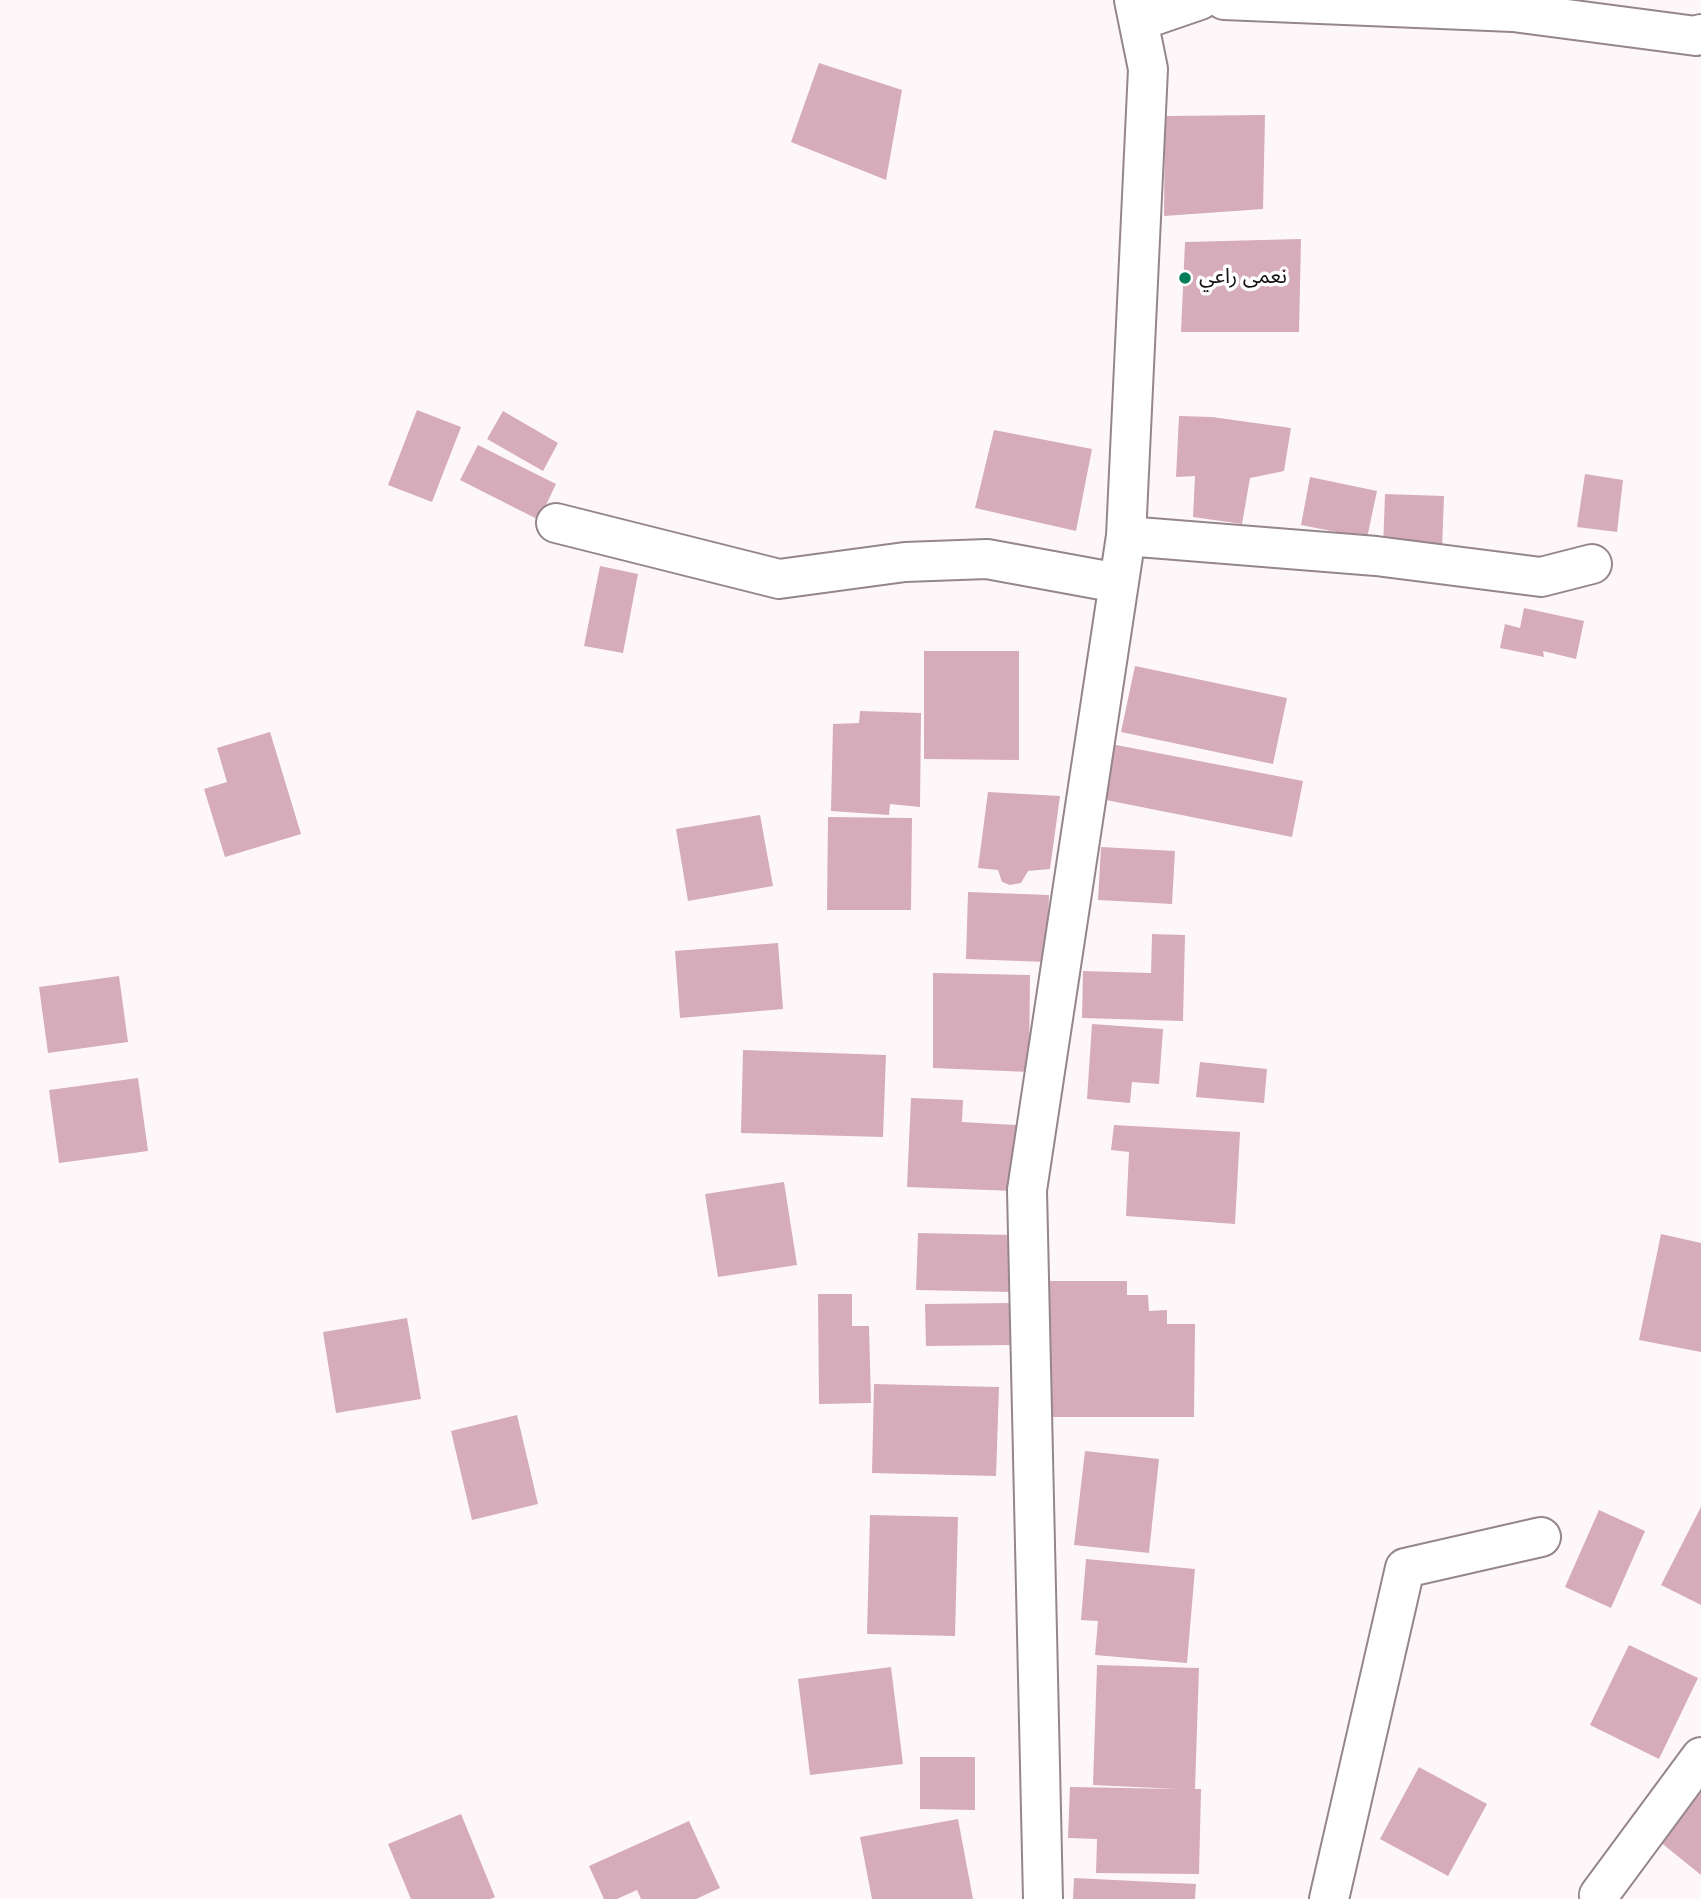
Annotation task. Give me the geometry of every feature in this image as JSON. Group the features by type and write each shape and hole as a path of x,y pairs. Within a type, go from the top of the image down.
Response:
{"street":[{"path":"1043,1899 1027,1190 1125,536 1148,69 1137,11 1200,0"},
{"path":"1224,0 1513,12 1696,36 1701,34"},
{"path":"556,523 779,579 905,562 987,559 1118,583"},
{"path":"1125,536 1376,556 1541,577 1592,564"},
{"path":"1329,1899 1405,1568 1541,1536"},
{"path":"1601,1899 1599,1895 1701,1757"}],"building":[{"path":"819,63 902,90 886,180 791,142"},
{"path":"1265,115 1263,209 1164,216 1165,116"},
{"path":"1301,239 1299,332 1181,332 1185,242"},
{"path":"417,410 461,427 432,502 388,485"},
{"path":"503,411 558,443 543,471 487,439"},
{"path":"1179,416 1212,417 1291,428 1284,471 1250,478 1242,524 1193,517 1195,476 1176,477"},
{"path":"994,430 1092,449 1076,531 975,508"},
{"path":"478,445 556,484 539,520 460,480"},
{"path":"1585,474 1623,480 1617,532 1577,527"},
{"path":"1310,477 1377,491 1367,538 1301,525"},
{"path":"1385,494 1444,496 1442,550 1383,549"},
{"path":"600,566 638,574 623,653 584,646"},
{"path":"1524,608 1584,621 1576,659 1543,651 1544,657 1500,648 1505,624 1520,628"},
{"path":"924,651 1019,651 1019,760 924,759"},
{"path":"1135,666 1287,698 1273,764 1121,732"},
{"path":"860,711 921,713 920,807 890,804 889,815 831,811 833,724 859,723"},
{"path":"270,732 301,834 225,857 204,789 227,782 217,748"},
{"path":"1111,744 1303,781 1292,837 1101,799"},
{"path":"988,792 1060,796 1050,869 1028,871 1021,883 1010,885 1002,882 998,870 978,868"},
{"path":"760,815 773,886 688,901 676,829"},
{"path":"828,817 912,818 911,910 827,910"},
{"path":"1101,847 1175,851 1172,904 1098,900"},
{"path":"968,892 1049,895 1047,962 966,959"},
{"path":"1152,934 1185,935 1183,1021 1082,1018 1083,971 1151,973"},
{"path":"778,943 783,1009 680,1018 675,951"},
{"path":"933,973 1030,975 1029,1072 933,1068"},
{"path":"119,976 128,1042 48,1053 39,987"},
{"path":"1092,1024 1163,1029 1159,1084 1132,1082 1130,1103 1087,1099"},
{"path":"743,1050 886,1055 883,1137 741,1133"},
{"path":"1200,1062 1267,1069 1264,1103 1196,1097"},
{"path":"138,1078 148,1151 59,1163 49,1090"},
{"path":"911,1098 963,1100 962,1122 1016,1125 1014,1191 907,1187"},
{"path":"1114,1125 1240,1132 1235,1224 1126,1216 1129,1152 1111,1150"},
{"path":"784,1182 797,1265 718,1277 705,1194"},
{"path":"918,1233 1013,1235 1012,1292 916,1290"},
{"path":"1661,1234 1701,1243 1701,1352 1639,1340"},
{"path":"1042,1281 1127,1281 1127,1295 1148,1295 1149,1311 1167,1310 1167,1324 1195,1324 1194,1417 1042,1417"},
{"path":"818,1294 852,1294 852,1326 869,1326 871,1403 819,1404"},
{"path":"1012,1303 1012,1345 926,1346 925,1304"},
{"path":"407,1318 421,1399 336,1413 323,1332"},
{"path":"874,1384 999,1387 996,1476 872,1473"},
{"path":"517,1415 538,1504 472,1520 451,1431"},
{"path":"1085,1451 1159,1459 1149,1553 1074,1545"},
{"path":"1701,1507 1701,1605 1661,1585"},
{"path":"1599,1510 1645,1531 1611,1608 1565,1587"},
{"path":"870,1515 958,1517 955,1636 867,1634"},
{"path":"1086,1559 1195,1569 1187,1663 1095,1655 1098,1621 1081,1620"},
{"path":"1629,1645 1698,1678 1659,1759 1590,1725"},
{"path":"1097,1665 1199,1668 1195,1789 1201,1789 1199,1874 1096,1873 1097,1839 1068,1838 1070,1787 1179,1789 1093,1785"},
{"path":"891,1667 903,1764 810,1775 798,1679"},
{"path":"920,1757 975,1757 975,1810 920,1809"},
{"path":"1419,1767 1487,1804 1448,1876 1380,1839"},
{"path":"1701,1781 1701,1875 1654,1837"},
{"path":"461,1814 495,1897 411,1899 388,1844"},
{"path":"958,1819 973,1899 872,1899 860,1837"},
{"path":"689,1821 720,1888 696,1899 641,1899 637,1890 617,1899 604,1899 589,1866"},
{"path":"1074,1878 1196,1884 1195,1899 1073,1899"}],"place":[{"name":"نعمى راعي","path":"1185,278"}]}
